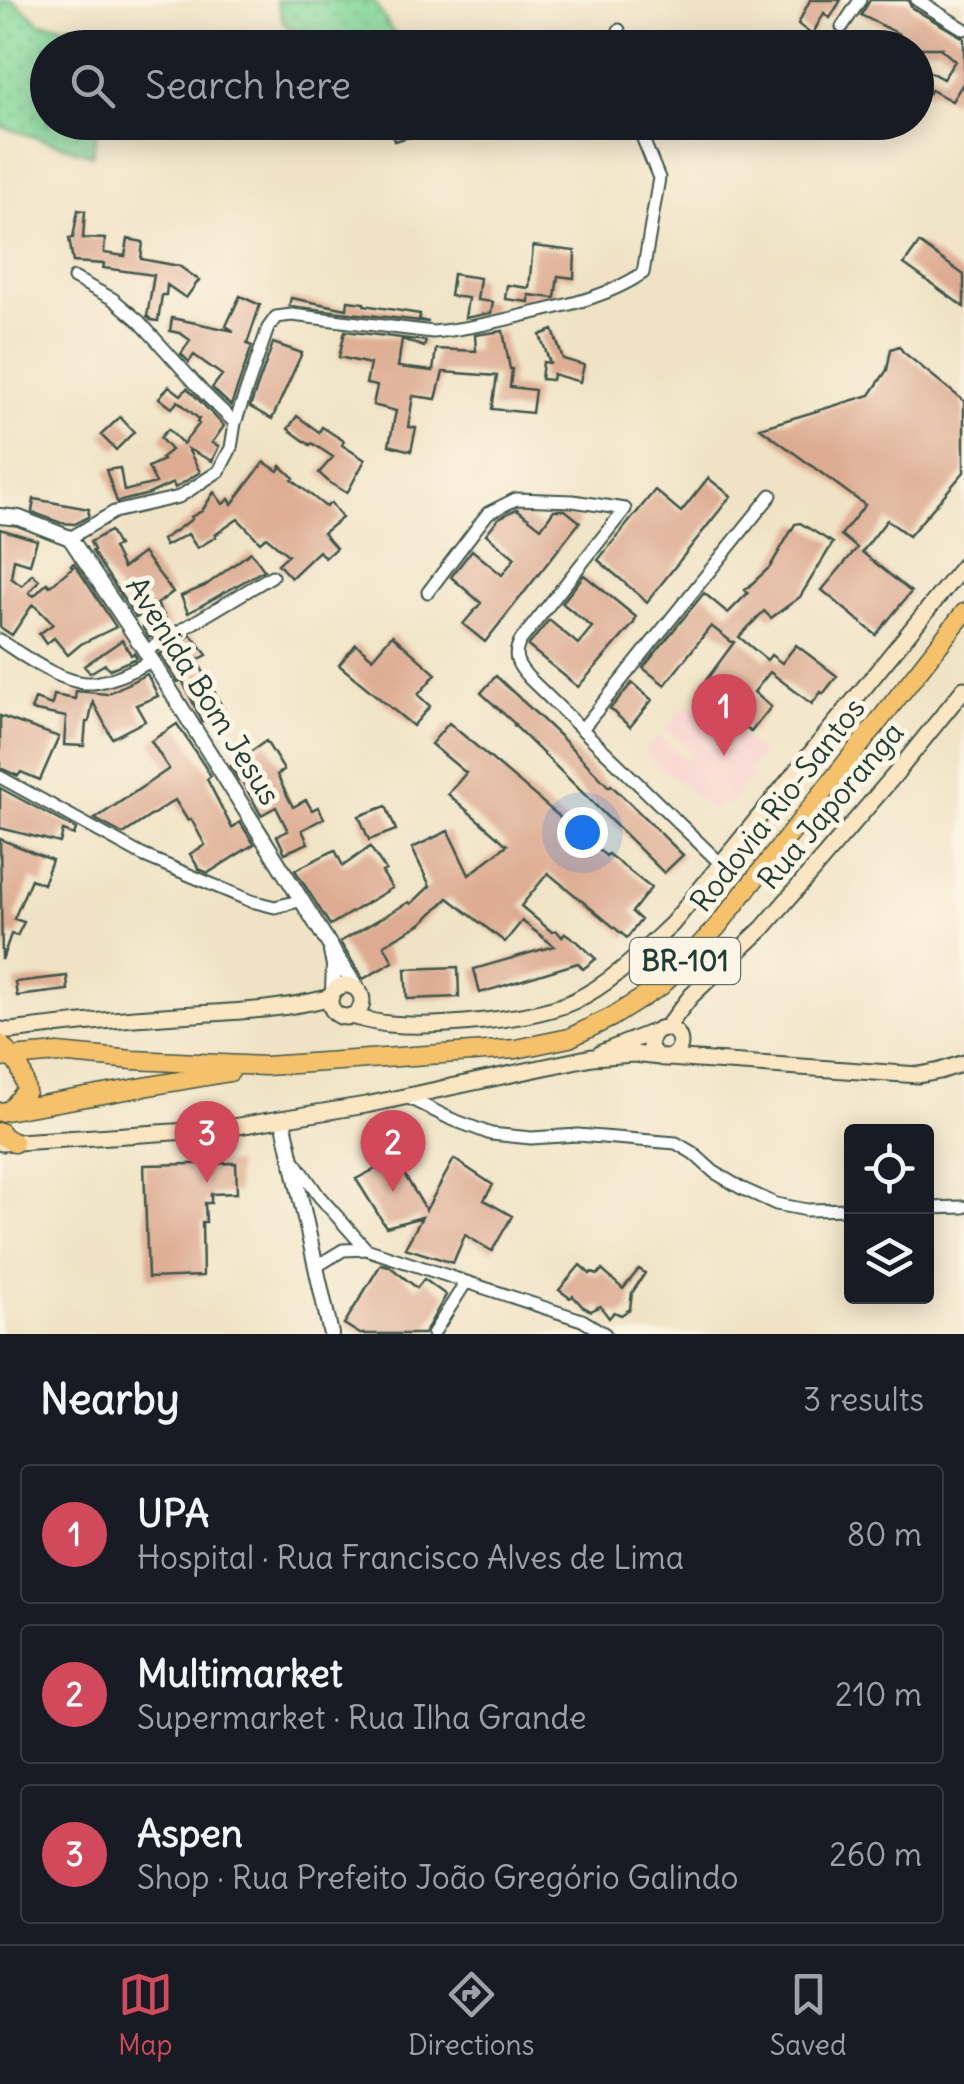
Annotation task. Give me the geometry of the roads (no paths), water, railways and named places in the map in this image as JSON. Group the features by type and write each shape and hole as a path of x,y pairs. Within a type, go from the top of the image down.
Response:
{"highway":[{"name":"Rodovia Rio-Santos","path":"4,1112 265,1066 516,1049 569,1038 612,1016 661,986 717,927 964,613"},
{"path":"0,1044 24,1076 26,1090 4,1112"},
{"name":"Rodovia Rio-Santos","path":"8,1058 58,1053 265,1066"}],"main road":[{"path":"264,1009 386,1024 448,1024 521,1016 572,1002 622,970 672,924 964,565"},
{"name":"Rua Japoranga","path":"670,1035 691,996 763,928 964,689"},
{"path":"0,1030 264,1009 315,1002 344,985 359,991 380,1014 405,1024"},
{"path":"332,994 332,1009 345,1016 355,1014 361,1007 359,991"},
{"path":"664,1058 650,1046 670,1035"},
{"path":"664,1058 677,1053 670,1035"},
{"path":"592,1057 627,1041 670,1035 702,1060"},
{"path":"5,1139 220,1129 407,1096 592,1057 634,1054 920,1074 964,1063"}],"street":[{"path":"842,26 860,0"},
{"path":"917,0 964,28"},
{"path":"0,516 19,518 70,538 114,512 179,497 201,484 218,471 231,448 235,422 268,328 276,317 292,315 433,332 456,330 575,303 607,293 643,273 659,178 643,140"},
{"path":"74,278 113,299 139,320 235,422"},
{"path":"582,730 771,495"},
{"path":"428,592 488,512 516,499 572,501 625,510 516,649 516,659 519,668 720,863"},
{"name":"Avenida Bom Jesus","path":"70,538 149,656 359,991"},
{"path":"0,640 57,674 89,684 111,678 149,656 272,576"},
{"path":"0,776 142,855 251,901 275,906 303,900"},
{"name":"Avenida Bom Jesus","path":"326,937 334,965 332,994"},
{"path":"407,1096 492,1134 676,1143 714,1172 776,1204 807,1210 844,1209"},
{"path":"283,1120 331,1334"},
{"path":"291,1155 319,1196 366,1249"},
{"path":"934,1208 964,1207"},
{"path":"317,1266 343,1250 366,1249 582,1320 605,1334"},
{"path":"434,1334 466,1282"},
{"path":"572,1334 582,1320"}],"place":[{"name":"UPA","path":"724,756"},
{"name":"Aspen","path":"207,1183"},
{"name":"Multimarket","path":"393,1192"}]}
